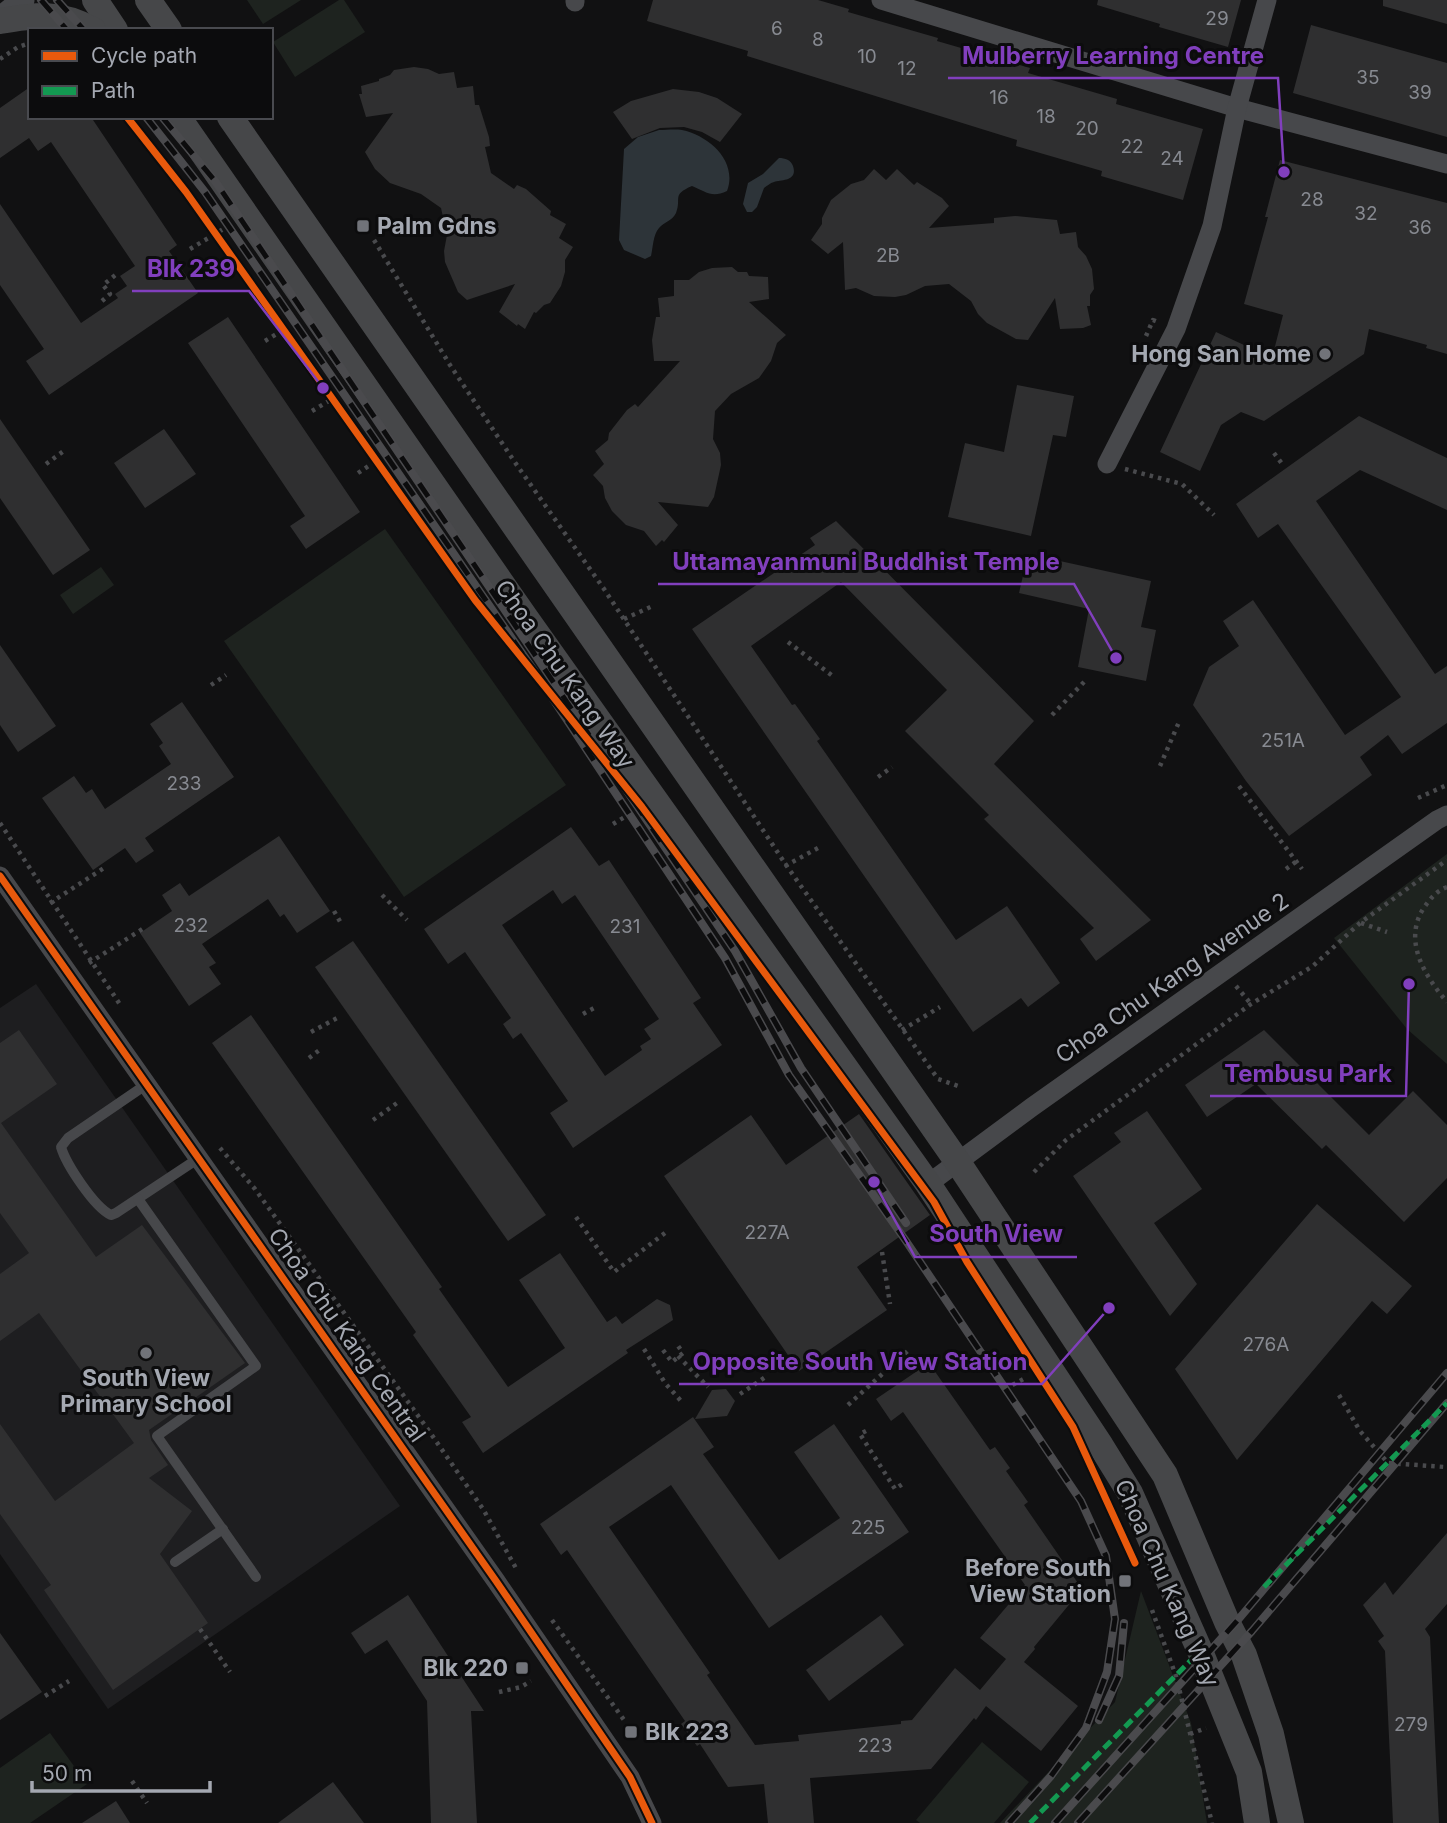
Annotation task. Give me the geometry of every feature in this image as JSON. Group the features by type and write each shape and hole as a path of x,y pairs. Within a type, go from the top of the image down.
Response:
{"main road":[{"path":"95,0 115,28"},
{"path":"0,19 43,14 78,21 90,28"},
{"name":"Choa Chu Kang Way","path":"179,119 525,617 929,1184 1130,1493 1200,1651 1249,1772 1257,1823"},
{"name":"Choa Chu Kang Way","path":"231,119 959,1164 1165,1475 1227,1622 1244,1655 1271,1734 1291,1823"}],"street":[{"path":"0,19 23,0"},
{"path":"881,0 1237,108 1447,164"},
{"path":"1107,464 1176,329 1212,226 1237,108 1267,0"},
{"name":"Choa Chu Kang Avenue 2","path":"929,1184 1032,1107 1447,815"},
{"name":"Choa Chu Kang Central","path":"0,876 559,1673 630,1777 652,1823"}],"lane":[{"path":"147,1084 68,1138 61,1147 64,1157 103,1212 111,1215 199,1158"},
{"path":"138,1199 256,1366 157,1436 257,1577"},
{"path":"175,1562 223,1529"}],"path":[{"path":"0,60 27,44"},
{"path":"208,223 222,244"},
{"path":"190,249 208,239"},
{"path":"374,240 457,376 624,619 786,865 938,1079 961,1087"},
{"path":"102,301 110,294 103,285 118,273"},
{"path":"275,318 290,340"},
{"path":"265,341 283,330"},
{"path":"312,411 330,396 338,408"},
{"path":"46,464 65,450"},
{"path":"368,450 383,471"},
{"path":"1274,453 1283,465"},
{"path":"358,473 376,461"},
{"path":"1107,464 1182,484 1214,515"},
{"path":"624,619 655,605"},
{"path":"788,642 834,677"},
{"path":"211,685 226,675"},
{"path":"1052,715 1086,680"},
{"path":"1160,766 1179,722"},
{"path":"878,777 892,767"},
{"path":"1418,798 1447,785"},
{"path":"1239,786 1303,869"},
{"path":"613,824 633,812"},
{"path":"0,823 127,1015"},
{"path":"793,862 818,848"},
{"path":"1034,1172 1066,1140 1251,1004 1313,966 1360,923 1447,860"},
{"path":"1286,869 1297,862"},
{"path":"29,916 104,868"},
{"path":"1447,887 1440,890 1426,905 1416,925 1415,945 1422,965 1435,988 1447,1002"},
{"path":"382,895 407,920"},
{"path":"334,911 342,925"},
{"path":"1360,923 1387,932"},
{"path":"71,975 144,928"},
{"path":"911,1025 940,1007"},
{"path":"583,1014 594,1008"},
{"path":"311,1032 341,1016"},
{"path":"309,1058 322,1048"},
{"path":"373,1120 397,1103"},
{"path":"212,1137 255,1189 437,1442 483,1509 523,1581"},
{"path":"576,1217 614,1272 665,1233"},
{"path":"882,1252 890,1304"},
{"path":"663,1350 672,1362 682,1353 676,1343"},
{"path":"848,1405 911,1348"},
{"path":"644,1349 665,1383 681,1401"},
{"path":"678,1356 708,1387"},
{"path":"740,1394 767,1376"},
{"path":"1339,1395 1360,1431 1388,1463 1445,1467"},
{"path":"866,1431 860,1434 895,1489 904,1483"},
{"path":"1149,1601 1176,1676 1212,1823"},
{"path":"548,1615 624,1720"},
{"path":"200,1629 230,1672"},
{"path":"45,1696 69,1681"},
{"path":"499,1692 522,1687 531,1681"},
{"path":"132,1782 147,1803"}],"shaded area":[{"path":"247,0 301,0 263,24"},
{"path":"339,0 344,0 365,32 295,77 273,42"},
{"path":"659,130 682,130 711,144 725,161 729,180 727,191 722,193 709,193 692,186 681,192 676,213 657,231 651,256 645,259 624,250 619,240 624,149 638,137"},
{"path":"779,158 791,162 793,175 764,188 757,207 752,212 747,212 743,204 748,183 763,174"},
{"path":"385,529 566,785 404,897 224,641"},
{"path":"101,567 114,585 73,614 60,595"},
{"path":"1447,854 1447,1064 1407,1029 1334,938"},
{"name":"South View Primary School","path":"36,984 400,1506 108,1709 0,1554 0,1008"},
{"path":"1141,1591 1191,1723 1207,1823 1000,1823 1115,1702"},
{"path":"50,1733 87,1784 30,1823 0,1823 0,1768"},
{"path":"982,1742 1029,1782 994,1823 920,1823 916,1820"}],"building":[{"path":"653,0 818,0 849,9 848,12 938,38 937,41 1030,68 1028,73 1117,99 1116,104 1203,129 1183,200 1101,176 1102,171 1016,146 1017,140 747,56 748,51 647,21"},
{"path":"1098,0 1241,0 1228,47 1097,5"},
{"path":"1383,0 1447,0 1447,24 1383,6"},
{"path":"1311,25 1447,63 1447,137 1293,93"},
{"path":"414,67 439,74 454,72 457,88 473,86 475,105 479,105 489,137 490,146 485,147 491,173 514,189 517,185 526,189 551,211 550,215 566,224 559,238 573,247 565,260 561,286 550,303 534,312 525,329 499,312 515,284 467,300 458,292 445,262 447,235 441,208 421,194 390,183 375,169 365,152 393,113 366,117 359,94 362,94 361,86 379,81 394,70"},
{"path":"28,88 28,119 92,119 177,245 169,251 198,293 49,395 26,361 44,349 0,285 0,204 81,323 118,298 115,294 127,286 120,276 135,266 51,142 38,151 29,138 0,158 0,108"},
{"path":"673,89 699,92 717,98 742,114 720,142 702,132 684,127 660,128 632,139 613,112 631,101"},
{"path":"1280,160 1447,203 1447,354 1426,348 1427,345 1369,329 1364,354 1264,421 1241,412 1221,425 1200,471 1160,452 1216,332 1272,358 1283,315 1244,304 1268,217 1265,217"},
{"path":"874,169 886,180 897,169 914,185 917,182 942,198 949,206 929,228 994,223 994,218 1015,216 1057,220 1060,234 1076,232 1078,247 1092,269 1094,289 1090,295 1090,306 1087,306 1091,325 1060,329 1055,298 1028,340 1016,339 987,323 971,301 949,284 925,286 895,297 874,296 856,288 845,290 843,242 828,254 811,240 822,224 822,218 831,200 851,184 864,180"},
{"path":"732,267 738,272 747,272 749,276 768,277 769,299 749,302 786,335 777,343 771,361 759,378 731,394 715,411 713,439 720,453 721,465 714,497 708,507 658,502 678,525 664,542 662,540 656,546 644,531 626,525 612,511 605,498 603,486 593,475 604,464 595,451 608,440 609,433 627,410 635,404 638,407 680,361 654,361 652,340 656,317 660,317 658,298 674,296 674,280 689,280 699,272 712,268"},
{"path":"228,317 360,512 306,549 290,526 305,516 188,343"},
{"path":"1017,385 1074,396 1066,437 1053,435 1031,536 948,517 965,443 1004,452"},
{"path":"1359,416 1447,458 1447,510 1360,470 1316,501 1435,674 1447,666 1447,723 1402,754 1388,735 1360,757 1372,775 1289,836 1246,781 1193,705 1209,667 1239,646 1223,621 1253,600 1345,735 1401,697 1278,524 1258,538 1236,504"},
{"path":"0,419 90,550 53,575 0,498"},
{"path":"164,429 196,474 145,508 114,463"},
{"path":"836,521 1034,721 994,764 1151,920 1096,961 1080,939 1094,928 984,819 989,815 905,731 947,690 841,582 751,646 792,705 795,704 820,739 817,741 956,940 1007,906 1060,983 1028,1007 1021,998 973,1032 692,629 815,545 810,538"},
{"path":"1028,554 1151,581 1141,627 1156,630 1146,681 1078,667 1089,609 1019,593"},
{"path":"0,645 56,726 18,752 0,725"},
{"path":"182,702 234,777 145,838 154,851 136,863 125,848 93,870 42,798 74,776 86,793 92,789 105,809 171,764 159,746 163,743 150,724"},
{"path":"571,827 599,866 609,860 701,998 693,1003 722,1045 573,1148 550,1113 568,1101 521,1033 513,1039 503,1024 511,1018 465,952 448,964 424,929","holes":["553,890 562,904 575,895 659,1019 644,1029 651,1039 640,1046 642,1050 605,1076 502,925"]},
{"path":"279,836 330,911 297,933 284,914 280,917 268,899 202,944 216,963 209,967 221,984 189,1006 140,933 172,911 162,895 180,883 189,896"},
{"path":"353,941 546,1215 508,1241 315,967"},
{"path":"251,1015 442,1287 439,1289 508,1387 565,1348 519,1280 560,1253 607,1322 616,1316 622,1324 657,1299 670,1305 673,1320 626,1350 628,1353 483,1453 462,1422 471,1417 413,1335 416,1332 212,1043"},
{"path":"19,1030 57,1084 1,1123 96,1257 142,1225 245,1363 149,1430 151,1440 168,1465 149,1478 192,1511 160,1554 208,1623 113,1690 44,1590 51,1585 0,1514 0,1424 55,1501 134,1443 39,1313 0,1341 0,1274 29,1253 0,1213 0,1043"},
{"path":"1264,1030 1369,1135 1413,1091 1447,1125 1447,1178 1404,1222 1326,1145 1322,1149 1256,1084 1207,1117 1185,1085"},
{"path":"1147,1111 1202,1189 1154,1223 1197,1284 1170,1316 1073,1176 1121,1142 1114,1133"},
{"path":"859,1114 930,1215 857,1267 887,1310 799,1371 664,1176 751,1115 786,1165"},
{"path":"1317,1204 1412,1286 1387,1314 1372,1301 1237,1460 1175,1369"},
{"path":"929,1363 990,1450 995,1447 1010,1468 1006,1471 1028,1502 1024,1505 1082,1589 1024,1662 1078,1706 1041,1751 986,1706 931,1769 810,1778 814,1823 768,1823 764,1784 728,1787 700,1744 697,1746 681,1724 685,1721 567,1550 561,1555 540,1524 693,1417 714,1447 703,1454 779,1560 840,1518 794,1452 834,1424 909,1532 769,1628 671,1485 609,1527 710,1673 707,1675 755,1745 799,1741 798,1735 901,1724 901,1721 912,1720 955,1668 980,1690 1006,1659 980,1638 1025,1585 903,1412 891,1421 876,1399"},
{"path":"726,1389 735,1401 727,1416 695,1419 712,1390"},
{"path":"1447,1533 1447,1604 1425,1629 1430,1637 1439,1823 1393,1823 1385,1651 1378,1641 1384,1636 1363,1605 1385,1582 1393,1595"},
{"path":"408,1595 484,1711 471,1711 477,1823 431,1823 427,1701 387,1640 365,1654 351,1633"},
{"path":"881,1615 904,1645 829,1701 806,1670"},
{"path":"0,1633 42,1692 0,1720"},
{"path":"333,1782 364,1823 278,1823"},
{"path":"116,1801 130,1823 82,1823"}],"railway":[{"path":"41,0 65,28"},
{"path":"57,0 82,28"},
{"path":"148,119 205,192 533,669 725,958 789,1075 906,1241 1081,1501 1106,1556 1115,1619 1107,1672 1086,1728 1051,1776 1009,1823"},
{"path":"164,119 215,181 735,951 801,1068 906,1223"},
{"path":"1055,1823 1237,1621 1447,1373"},
{"path":"1078,1823 1252,1631 1447,1403"},
{"path":"1099,1720 1119,1676 1124,1623"}],"marked path":[{"path":"1264,1587 1447,1403"},
{"path":"1030,1823 1200,1651"}],"cycle path":[{"path":"129,119 186,192 475,600 642,807 934,1202 967,1262 1073,1427 1135,1563"},
{"path":"0,876 496,1581 630,1777 652,1823"}],"place":[{"name":"Mulberry Learning Centre","path":"1284,172"},
{"name":"Palm Gdns","path":"363,226"},
{"name":"Hong San Home","path":"1325,354"},
{"name":"Blk 239","path":"323,388"},
{"name":"Uttamayanmuni Buddhist Temple","path":"1116,658"},
{"name":"Tembusu Park","path":"1409,984"},
{"name":"South View","path":"874,1182"},
{"name":"Opposite South View Station","path":"1109,1308"},
{"name":"South View Primary School","path":"146,1353"},
{"name":"Before South View Station","path":"1125,1581"},
{"name":"Blk 220","path":"522,1668"},
{"name":"Blk 223","path":"631,1732"}]}
